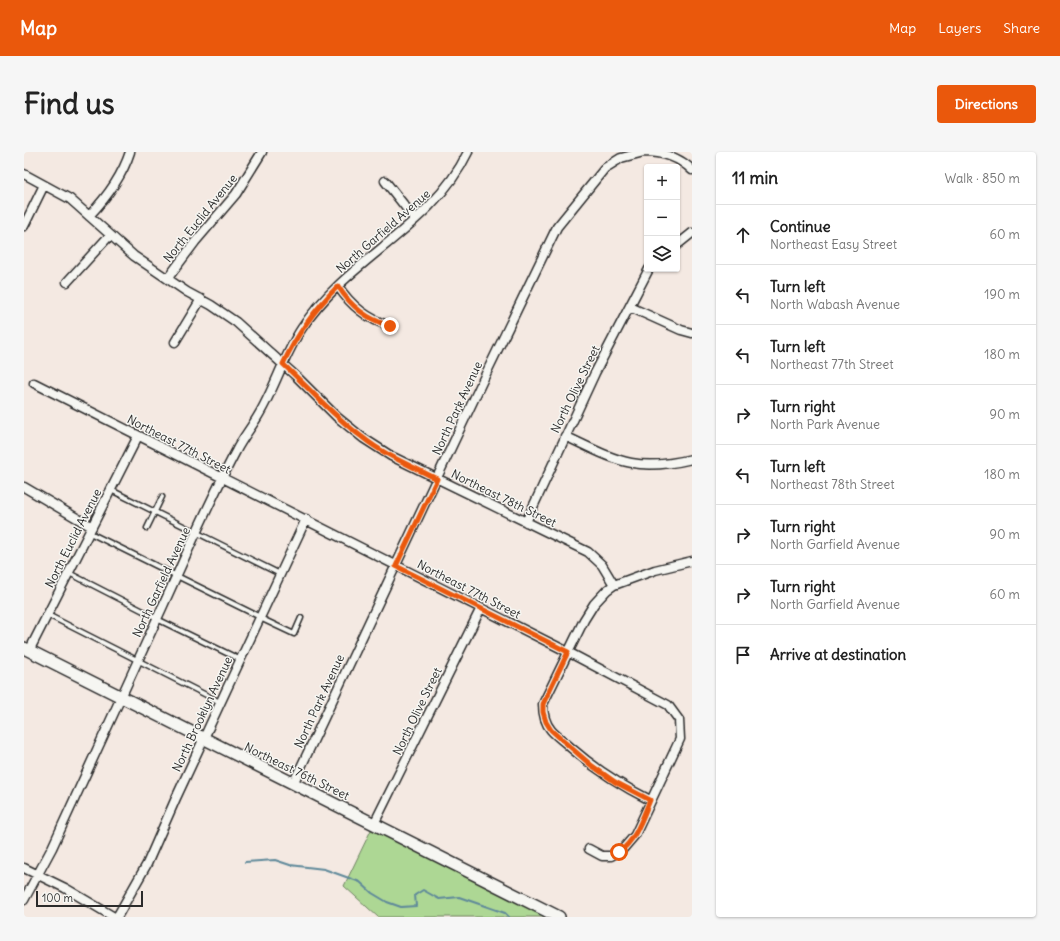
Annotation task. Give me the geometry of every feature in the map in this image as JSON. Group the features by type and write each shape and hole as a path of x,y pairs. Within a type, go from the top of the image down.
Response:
{"street":[{"path":"89,216 112,189 126,164 130,152"},
{"name":"North Euclid Avenue","path":"168,278 195,242 236,194 262,152"},
{"name":"North Garfield Avenue","path":"24,900 55,842 196,533 236,450 261,411 294,341 310,316 338,286 360,265 416,219 440,196 457,173 468,152"},
{"name":"North Park Avenue","path":"293,784 557,227 601,172 616,160 634,153 644,152 664,154 674,157 692,170"},
{"name":"Northeast 78th Street","path":"24,174 70,199 134,256 187,292 201,299 236,322 283,364 331,412 363,438 391,456 588,552 602,565 614,585"},
{"path":"385,181 416,219"},
{"path":"24,226 44,184"},
{"path":"680,243 692,233"},
{"path":"67,282 110,235"},
{"name":"North Olive Street","path":"526,522 565,436 648,272"},
{"name":"North Garfield Avenue","path":"338,286 351,304 359,311 390,326"},
{"path":"175,342 201,299"},
{"path":"630,307 681,330 692,333"},
{"name":"Northeast 77th Street","path":"34,383 222,479 306,519 664,702 676,714 680,725 680,739 650,800 635,835 630,843 611,856 602,856 589,850"},
{"name":"North Euclid Avenue","path":"27,650 48,615 138,436"},
{"path":"565,436 613,459 629,464 668,464 692,459"},
{"path":"24,487 91,530"},
{"name":"North Brooklyn Avenue","path":"116,917 147,864 306,519"},
{"path":"650,800 615,782 591,765 551,730 543,712 543,704 590,610 614,585 655,570 692,561"},
{"name":"North Olive Street","path":"374,824 481,608"},
{"name":"Northeast 76th Street","path":"27,650 559,917"},
{"path":"24,868 116,917"}],"lane":[{"path":"111,490 280,575"},
{"path":"147,528 162,498"},
{"path":"91,530 177,576 294,634 301,618"},
{"path":"69,574 241,660"},
{"path":"48,615 221,703"}],"green space":[{"path":"372,828 548,917 378,917 344,886"}],"waterway":[{"path":"245,862 275,860 290,865 324,869 360,882 372,893 387,902 401,907 416,906 415,895 423,890 439,899 459,897 505,913 509,917"}],"route":[{"path":"390,326 368,317 359,311 344,296 338,286 310,316 294,341 283,364 316,398 363,438 391,456 437,479 396,566 568,652 543,704 543,712 546,722 551,730 591,765 615,782 650,800 635,835 630,843 619,852"}]}
